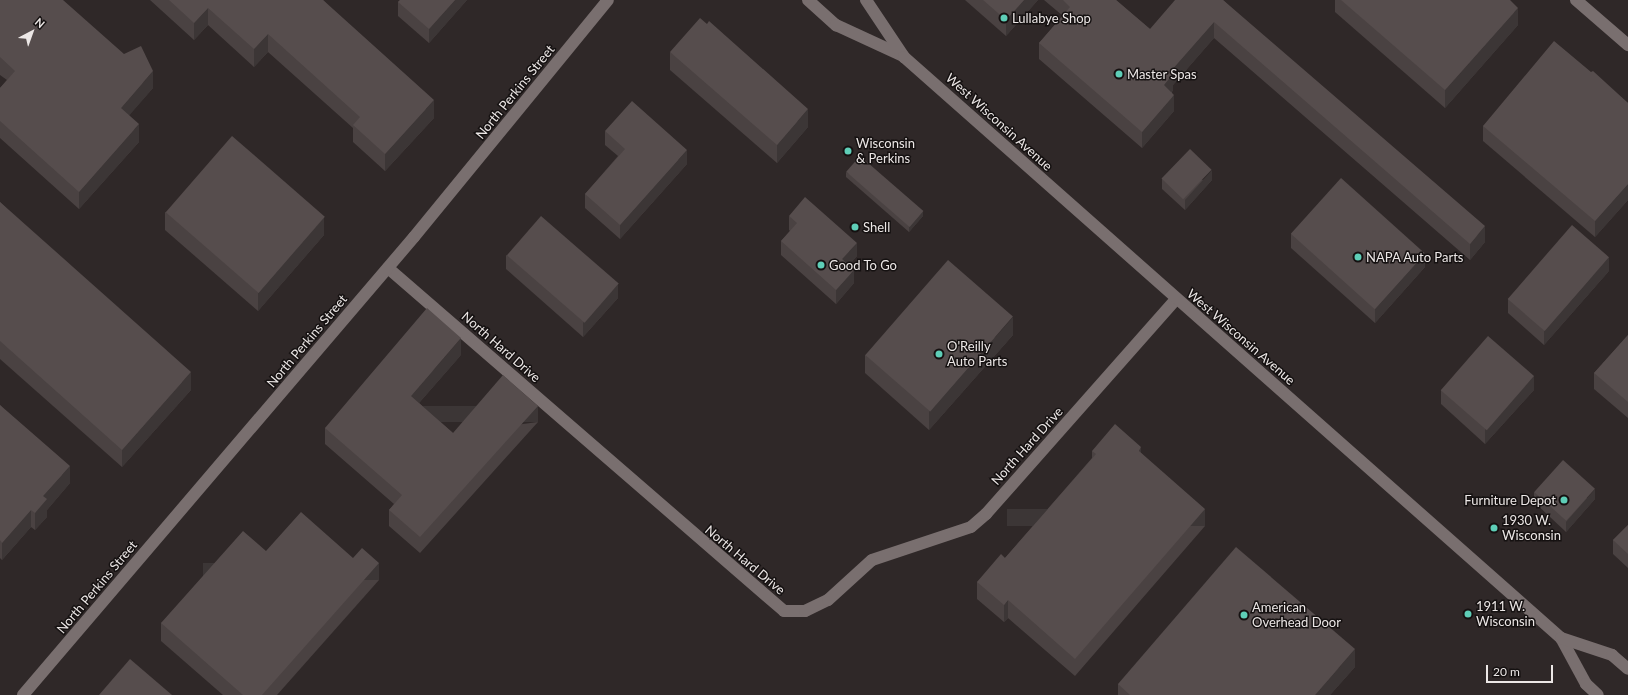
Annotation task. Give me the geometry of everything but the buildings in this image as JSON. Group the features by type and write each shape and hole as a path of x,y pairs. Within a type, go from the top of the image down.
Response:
{"street":[{"name":"North Perkins Street","path":"23,695 388,268 608,0"},
{"name":"West Wisconsin Avenue","path":"808,0 836,25 904,57"},
{"name":"West Wisconsin Avenue","path":"866,0 904,57 1561,638 1586,684 1598,695"},
{"path":"1576,0 1628,45"},
{"name":"North Hard Drive","path":"388,268 784,611 805,611 828,600 872,560 971,527 986,514 1176,299"},
{"name":"West Wisconsin Avenue","path":"1561,638 1612,655 1628,669"}],"place":[{"name":"Lullabye Shop","path":"1004,18"},
{"name":"Master Spas","path":"1119,74"},
{"name":"Wisconsin & Perkins","path":"848,151"},
{"name":"Shell","path":"855,227"},
{"name":"NAPA Auto Parts","path":"1358,257"},
{"name":"Good To Go","path":"821,265"},
{"name":"O'Reilly Auto Parts","path":"939,354"},
{"name":"Furniture Depot","path":"1564,500"},
{"name":"1930 W. Wisconsin","path":"1494,528"},
{"name":"1911 W. Wisconsin","path":"1468,614"},
{"name":"American Overhead Door","path":"1244,615"}]}
